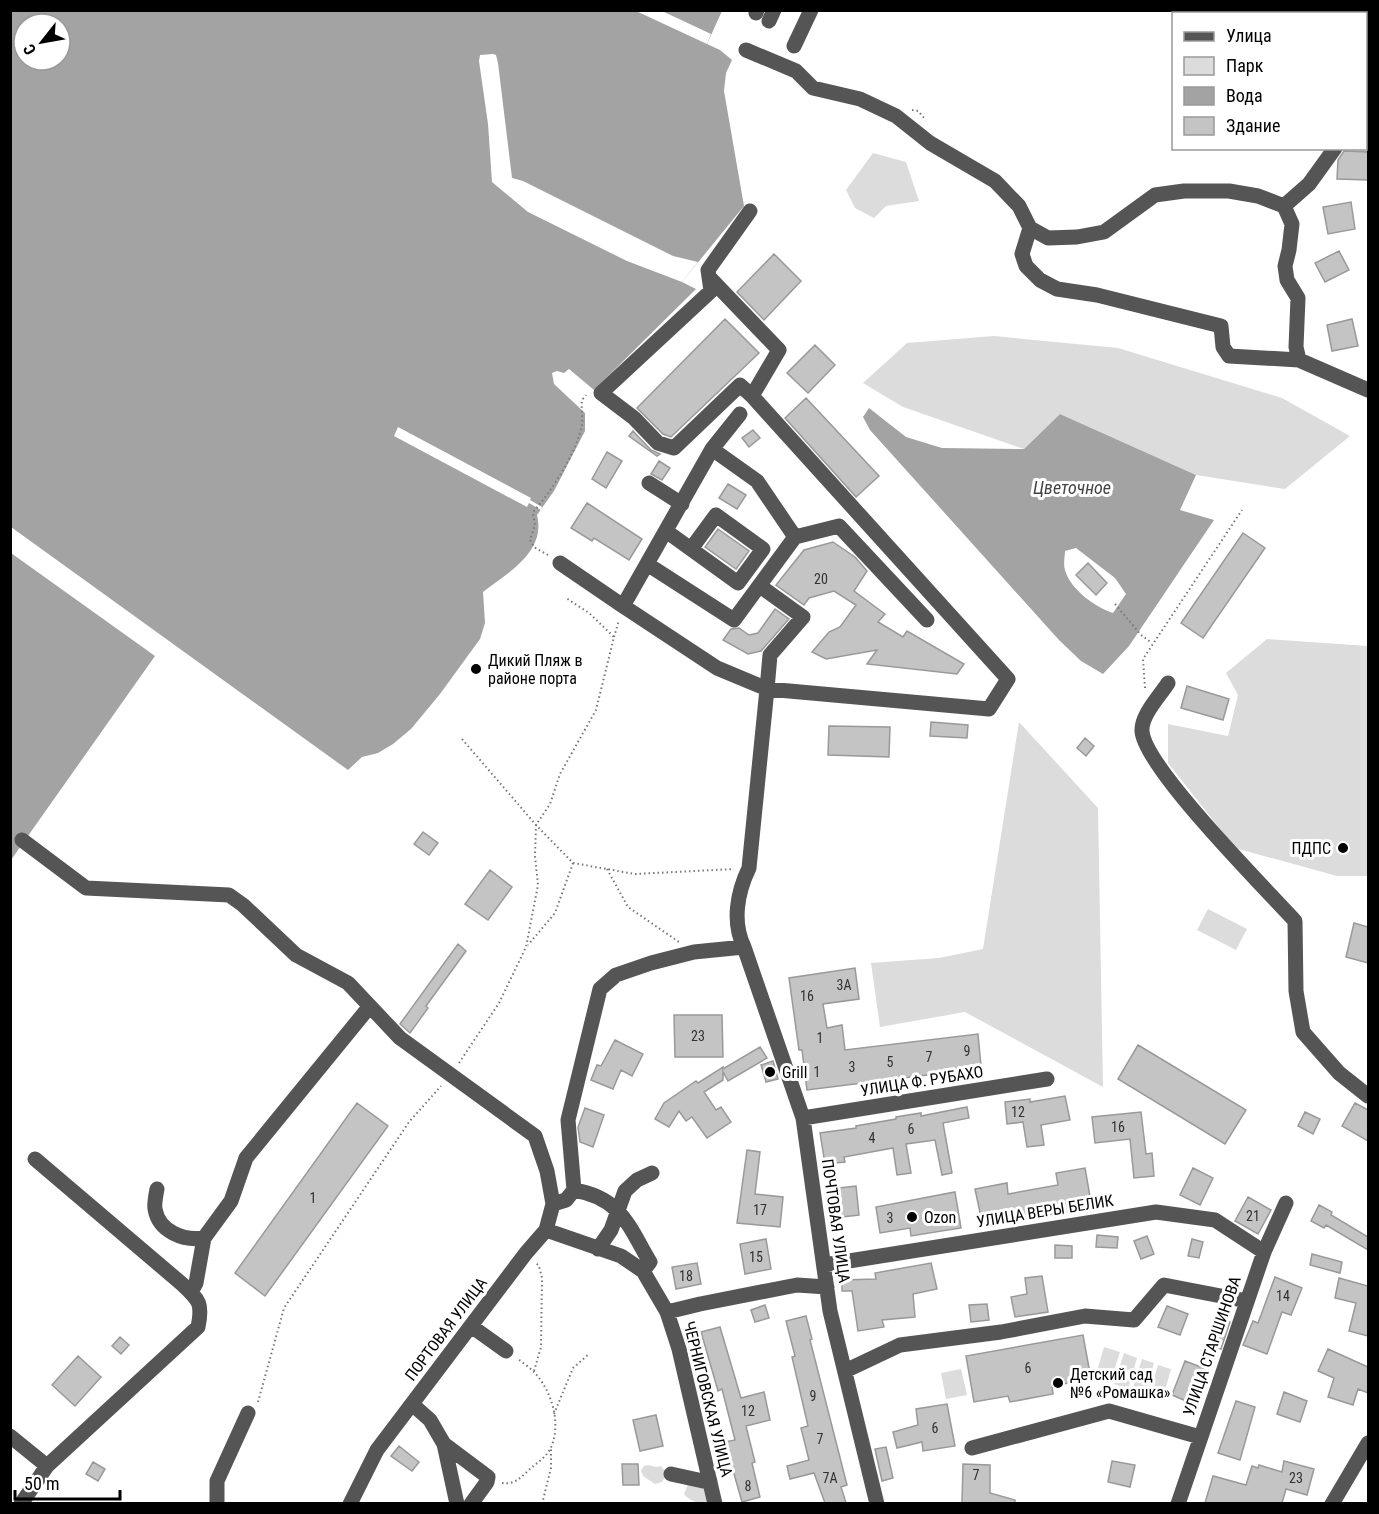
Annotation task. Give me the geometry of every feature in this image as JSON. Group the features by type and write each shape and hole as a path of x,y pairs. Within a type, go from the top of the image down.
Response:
{"street":[{"path":"794,46 811,10"},
{"path":"746,50 796,71 813,88 860,99 896,116 930,142 994,181 1019,206 1030,228 1048,238 1077,237 1104,232 1155,195 1184,191 1229,191 1258,196 1284,206 1292,224 1290,250 1285,266 1287,280 1298,298 1296,347 1299,360"},
{"path":"1284,206 1309,184 1334,150"},
{"path":"561,563 717,668 767,689 988,709 1008,679 740,385 674,448 658,443 634,418 602,393 711,291 708,270 750,212"},
{"path":"1030,228 1022,254 1026,266 1040,280 1057,289 1097,295 1221,326 1223,347 1229,356 1299,360 1368,390"},
{"path":"709,277 779,350 752,396"},
{"path":"623,606 712,449 740,414"},
{"path":"712,449 757,481 795,537"},
{"path":"649,483 682,504"},
{"path":"666,531 738,583 763,549 716,515 691,549"},
{"path":"647,564 734,620 795,537 839,526 927,620"},
{"name":"ПОЧТОВАЯ УЛИЦА","path":"760,586 803,617 771,655 749,868 740,887 738,934 803,1118 830,1311 877,1503"},
{"path":"1168,683 1147,715 1142,732 1151,754 1172,786 1295,921 1296,992 1303,1032 1339,1073 1368,1096"},
{"path":"22,840 86,888 229,895 243,905 296,955 348,983 400,1038 450,1075"},
{"path":"553,1204 566,1200 574,1190 568,1120 600,989 616,975 651,963 694,952 744,947"},
{"path":"191,1292 196,1283 204,1238 231,1202 246,1158 370,1006"},
{"name":"ПОРТОВАЯ УЛИЦА","path":"350,1503 378,1450 526,1253 546,1230 553,1204 547,1172 535,1136 450,1075"},
{"name":"УЛИЦА Ф. РУБАХО","path":"803,1118 1047,1079"},
{"path":"21,1503 47,1466 198,1327 202,1311 198,1298 35,1159"},
{"path":"598,1248 611,1230 625,1191 637,1180 652,1173"},
{"path":"157,1190 155,1209 162,1222 177,1236 204,1238"},
{"path":"574,1190 592,1193 620,1210 650,1262 644,1271"},
{"name":"УЛИЦА СТАРШИНОВА","path":"1178,1503 1264,1252 1286,1203"},
{"name":"УЛИЦА ВЕРЫ БЕЛИК","path":"824,1265 1156,1212 1215,1220 1264,1252"},
{"name":"ЧЕРНИГОВСКАЯ УЛИЦА","path":"546,1230 621,1256 644,1271 667,1312 679,1348 715,1503"},
{"path":"667,1312 796,1285 827,1287"},
{"path":"845,1371 900,1345 1001,1332 1085,1316 1134,1320 1164,1285 1247,1301"},
{"path":"471,1326 506,1350"},
{"path":"412,1404 430,1420 444,1444 457,1503"},
{"path":"972,1448 1109,1411 1200,1437"},
{"path":"217,1503 216,1481 248,1413"},
{"path":"10,1436 47,1466"},
{"path":"1332,1503 1368,1443"},
{"path":"444,1444 488,1477 487,1482 471,1503"},
{"path":"671,1474 710,1481"}],"path":[{"path":"561,563 534,546 530,540 536,525 534,512 549,495 579,436 583,421 582,400 590,391 602,393"},
{"path":"1147,715 1143,658 1242,510"},
{"path":"526,947 537,885 536,825 549,804 560,774 596,710 614,637 589,613 566,598"},
{"path":"1115,604 1141,635 1153,644"},
{"path":"462,739 536,825 573,862 635,874 749,868"},
{"path":"248,1413 259,1401 284,1308 409,1122 450,1075 499,1003 526,947 555,913 573,862"},
{"path":"607,869 628,907 694,952"},
{"path":"526,1253 539,1266 542,1278 541,1347 534,1371"},
{"path":"506,1350 534,1371 548,1391 555,1414 551,1468 542,1503"},
{"path":"555,1414 573,1368 589,1354"},
{"path":"487,1482 514,1483 545,1456 552,1446"}],"green space":[{"path":"873,153 906,162 919,201 886,206 874,218 855,208 846,190"},
{"path":"994,336 1118,348 1282,398 1350,436 1285,489 1196,475 1060,414 1024,449 903,407 863,383 907,343"},
{"path":"1267,639 1368,646 1368,876 1337,876 1235,848 1168,763 1168,724 1228,736 1238,695 1226,673"},
{"path":"1019,722 1098,808 1103,1087 965,1012 880,1027 871,963 939,958 983,949"},
{"path":"1208,909 1247,929 1236,950 1197,930"},
{"path":"1104,1347 1120,1352 1110,1383 1095,1378"},
{"path":"1124,1353 1137,1358 1128,1389 1114,1384"},
{"path":"1142,1359 1154,1363 1144,1394 1132,1390"},
{"path":"1158,1365 1171,1369 1163,1398 1149,1394"},
{"path":"961,1369 967,1395 946,1399 941,1373"},
{"path":"648,1465 661,1466 667,1474 662,1482 655,1484 643,1476 641,1470"},
{"path":"688,1484 704,1488 708,1503 694,1502 689,1499 684,1494"}],"water":[{"path":"11,11 722,11 707,44 720,50 732,60 726,73 724,91 744,206 682,282 696,289 594,390 569,369 564,373 557,371 552,373 554,384 585,413 585,431 554,491 537,515 536,540 531,550 514,569 483,592 485,623 480,639 411,729 378,753 362,757 348,770 11,527"},
{"name":"Цветочное","path":"869,408 906,437 942,448 1024,449 1060,414 1196,475 1180,510 1214,520 1129,646 1103,674 1081,661 1059,640 870,430 863,417","holes":["1076,548 1115,578 1126,594 1113,613 1091,602 1072,584 1064,568 1065,551"]},
{"path":"11,553 155,656 11,860"}],"pier":[{"path":"636,11 662,11 711,34 707,44"},
{"path":"480,55 496,55 498,63 512,178 523,181 673,256 698,262 682,282 627,261 528,212 492,182 488,124 479,61"},
{"path":"398,427 531,498 530,500 542,507 541,510 529,503 527,507 394,436"}],"building":[{"path":"1344,151 1368,152 1368,180 1337,179 1338,160"},
{"path":"1351,202 1355,229 1328,234 1323,207"},
{"path":"1339,251 1349,270 1325,282 1315,263"},
{"path":"774,254 801,281 764,320 737,292"},
{"path":"725,319 759,353 671,437 663,434 637,408"},
{"path":"1352,319 1358,346 1332,351 1327,325"},
{"path":"815,345 835,365 808,393 787,373"},
{"path":"806,398 879,476 856,497 785,418"},
{"path":"753,430 760,438 749,447 742,438"},
{"path":"633,431 651,450 660,454 657,456 629,436"},
{"path":"607,452 622,461 606,488 592,479"},
{"path":"659,461 670,468 662,480 651,474"},
{"path":"728,484 746,495 737,509 719,498"},
{"path":"587,503 642,539 629,560 594,538 592,541 571,528"},
{"path":"718,529 749,551 736,569 705,547"},
{"path":"1243,533 1265,548 1203,638 1181,623"},
{"path":"833,542 855,557 867,571 854,591 885,614 878,622 903,637 907,631 964,664 957,674 867,664 877,650 826,659 812,652 829,632 840,627 856,605 834,591 809,598 804,605 776,585 804,550"},
{"path":"1088,563 1107,583 1096,595 1076,575"},
{"path":"775,609 789,619 761,651 748,654 723,640 731,629 739,628 749,635 758,633"},
{"path":"1187,686 1229,699 1223,720 1181,708"},
{"path":"931,722 968,725 967,738 930,736"},
{"path":"829,726 890,727 889,757 828,755"},
{"path":"1085,738 1094,746 1086,756 1077,748"},
{"path":"423,832 438,843 429,855 414,844"},
{"path":"490,870 512,887 488,920 465,904"},
{"path":"1354,923 1368,927 1368,963 1346,957"},
{"path":"458,944 466,951 426,1006 428,1008 410,1033 400,1024"},
{"path":"855,968 859,999 823,1004 827,1028 842,1025 845,1050 978,1034 981,1066 807,1090 789,978"},
{"path":"674,1015 722,1015 723,1057 675,1057"},
{"path":"615,1040 643,1054 632,1076 621,1070 613,1089 591,1080 597,1065 601,1066"},
{"path":"1138,1045 1246,1110 1225,1144 1118,1079"},
{"path":"760,1047 767,1058 728,1081 723,1072 723,1080 704,1092 716,1110 721,1107 731,1122 707,1138 692,1117 686,1121 679,1111 669,1127 655,1119 664,1103 696,1081 698,1083"},
{"path":"773,1061 778,1079 766,1082 761,1065"},
{"path":"1065,1096 1070,1120 1041,1125 1044,1145 1027,1147 1023,1122 1007,1124 1005,1102 1030,1099 1030,1102"},
{"path":"357,1103 388,1126 265,1296 235,1273"},
{"path":"1355,1103 1368,1110 1368,1141 1342,1126"},
{"path":"967,1107 969,1118 943,1123 952,1173 942,1175 935,1140 906,1144 911,1173 897,1175 893,1148 844,1157 845,1162 825,1164 820,1133 856,1128 856,1126 896,1119 896,1117 921,1113 921,1116"},
{"path":"585,1108 604,1115 593,1147 580,1142 578,1127"},
{"path":"1141,1112 1146,1154 1152,1153 1154,1176 1134,1178 1130,1139 1095,1143 1092,1117"},
{"path":"1305,1112 1320,1119 1313,1134 1298,1126"},
{"path":"747,1150 760,1152 755,1194 783,1197 780,1227 737,1223"},
{"path":"1085,1168 1092,1208 1023,1219 1021,1209 981,1217 975,1189 1007,1183 1008,1194 1058,1185 1056,1173"},
{"path":"1193,1168 1213,1178 1200,1205 1180,1195"},
{"path":"856,1186 859,1215 833,1218 830,1189"},
{"path":"955,1192 961,1228 911,1236 910,1228 880,1233 876,1207"},
{"path":"1248,1197 1271,1210 1258,1234 1235,1221"},
{"path":"1319,1205 1332,1212 1331,1215 1368,1237 1368,1250 1326,1225 1324,1228 1311,1221"},
{"path":"1097,1235 1118,1237 1117,1248 1096,1247"},
{"path":"1147,1236 1154,1254 1141,1259 1134,1241"},
{"path":"766,1239 771,1269 745,1274 740,1244"},
{"path":"1192,1239 1203,1242 1199,1258 1188,1256"},
{"path":"1055,1245 1072,1246 1072,1258 1055,1258"},
{"path":"1312,1254 1342,1262 1340,1273 1310,1265"},
{"path":"697,1263 701,1284 676,1289 672,1267"},
{"path":"931,1263 937,1289 913,1294 915,1317 882,1320 884,1327 858,1331 852,1291 842,1291 842,1280 876,1279 875,1273"},
{"path":"1042,1276 1048,1312 1015,1317 1011,1297 1027,1294 1025,1278"},
{"path":"1275,1277 1302,1288 1291,1315 1282,1312 1267,1354 1243,1345 1253,1321 1258,1323"},
{"path":"1339,1278 1368,1286 1368,1336 1349,1331 1356,1303 1335,1298"},
{"path":"987,1304 989,1320 971,1322 969,1305"},
{"path":"765,1305 769,1318 755,1322 751,1310"},
{"path":"1167,1306 1188,1314 1180,1335 1158,1327"},
{"path":"806,1316 847,1485 841,1487 846,1503 825,1503 814,1473 790,1479 787,1466 809,1460 801,1428 808,1426 786,1321"},
{"path":"1220,1319 1230,1322 1221,1349 1211,1346"},
{"path":"720,1327 741,1398 764,1392 770,1420 746,1426 755,1462 752,1463 760,1497 742,1502 725,1442 735,1440 722,1389 718,1391 701,1332"},
{"path":"1083,1335 1091,1379 1052,1386 1053,1394 1010,1402 1008,1396 974,1402 966,1356"},
{"path":"120,1337 129,1345 121,1354 112,1346"},
{"path":"1328,1349 1368,1367 1368,1393 1358,1389 1353,1405 1328,1397 1334,1378 1318,1371"},
{"path":"78,1356 101,1377 75,1406 52,1385"},
{"path":"1185,1361 1206,1369 1193,1404 1172,1395"},
{"path":"1284,1392 1307,1401 1300,1422 1277,1414"},
{"path":"1236,1401 1255,1407 1240,1460 1218,1453"},
{"path":"947,1404 955,1446 923,1451 922,1442 897,1448 893,1432 918,1425 916,1409"},
{"path":"656,1415 663,1446 640,1451 633,1420"},
{"path":"399,1446 419,1462 412,1471 391,1456"},
{"path":"886,1447 893,1478 882,1481 875,1449"},
{"path":"1112,1461 1135,1465 1130,1487 1108,1482"},
{"path":"1284,1461 1314,1469 1307,1495 1286,1489 1282,1503 1205,1503 1213,1476 1246,1485 1252,1466 1258,1468 1259,1465 1282,1472"},
{"path":"93,1462 105,1469 98,1481 86,1474"},
{"path":"622,1464 638,1464 639,1485 623,1485"},
{"path":"963,1464 990,1465 990,1493 1015,1500 1015,1503 962,1503"}],"place":[{"name":"Дикий Пляж в районе порта","path":"476,669"},
{"name":"ПДПС","path":"1343,848"},
{"name":"Grill","path":"770,1072"},
{"name":"Ozon","path":"912,1217"},
{"name":"Детский сад №6 «Ромашка»","path":"1058,1383"}]}
